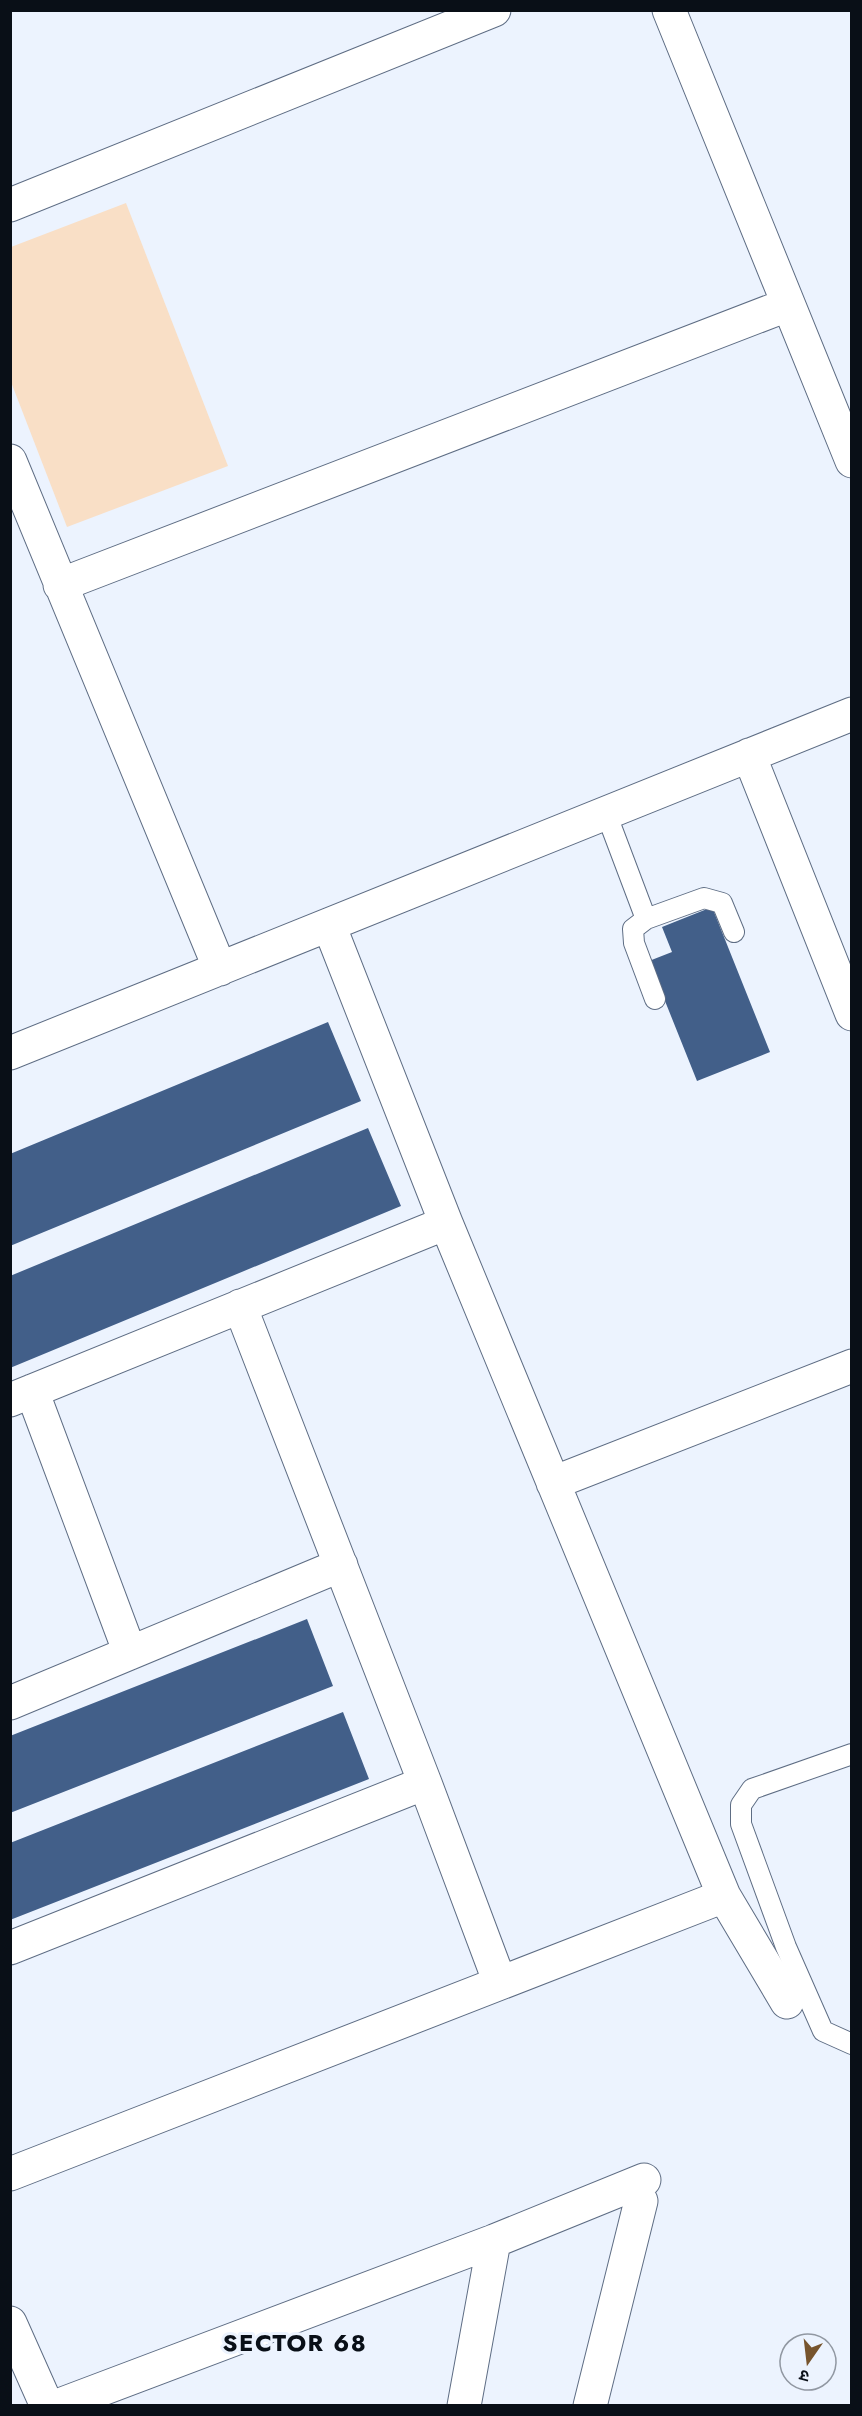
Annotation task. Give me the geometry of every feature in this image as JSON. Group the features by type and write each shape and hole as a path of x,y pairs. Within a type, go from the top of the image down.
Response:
{"street":[{"path":"10,205 494,10"},
{"path":"669,10 852,461"},
{"path":"60,585 787,305"},
{"path":"10,461 220,969"},
{"path":"10,1053 852,714"},
{"path":"748,755 852,1014"},
{"path":"329,925 446,1223 724,1896 787,2002"},
{"path":"130,1653 21,1395 446,1223"},
{"path":"240,1306 500,1983"},
{"path":"554,1483 852,1366"},
{"path":"10,1703 341,1565"},
{"path":"10,1948 425,1783"},
{"path":"10,2174 724,1896"},
{"path":"57,2406 494,2241 642,2191 590,2406"},
{"path":"464,2406 494,2241"},
{"path":"10,2323 46,2406"}],"lane":[{"path":"606,813 646,919"},
{"path":"655,999 634,944 633,929 646,919 704,898 722,903 734,932"},
{"path":"852,1754 752,1789 741,1805 741,1824 786,1947 823,2031 852,2044"}],"shaded area":[{"path":"126,203 228,466 67,527 11,382 11,247"}],"building":[{"path":"712,907 770,1052 697,1081 649,961 672,952 662,927"},
{"path":"328,1022 361,1101 10,1246 10,1154"},
{"path":"368,1128 401,1206 10,1368 10,1276"},
{"path":"307,1619 333,1686 10,1813 10,1736"},
{"path":"343,1712 369,1779 10,1920 10,1843"}],"district":[{"name":"SECTOR 68","path":"295,2343"}]}
